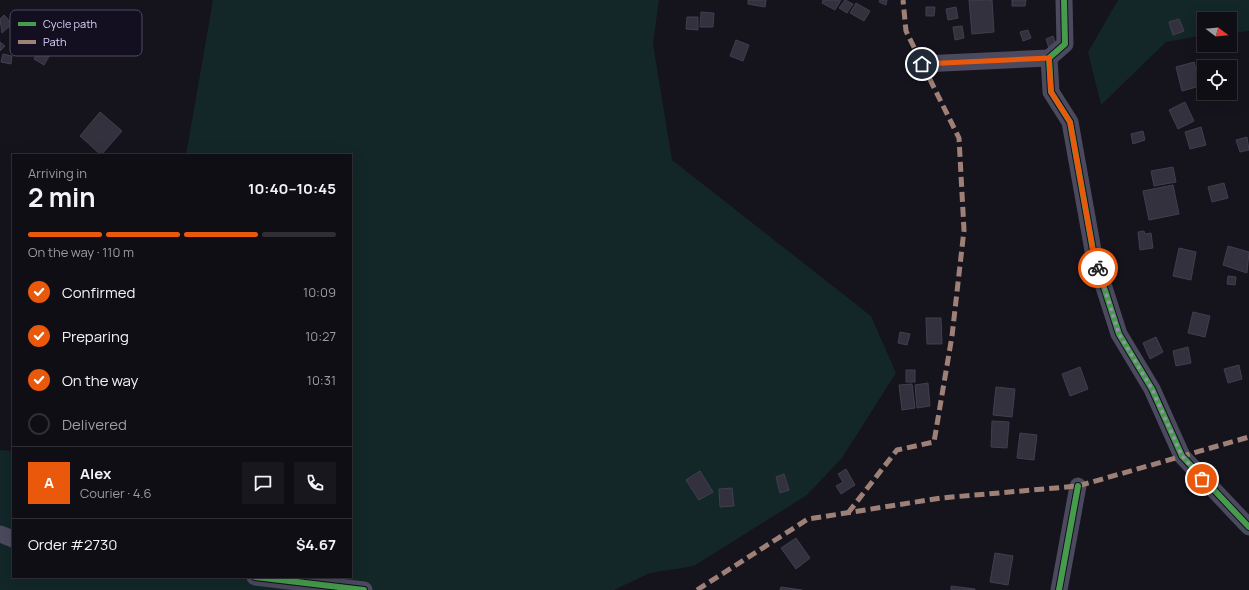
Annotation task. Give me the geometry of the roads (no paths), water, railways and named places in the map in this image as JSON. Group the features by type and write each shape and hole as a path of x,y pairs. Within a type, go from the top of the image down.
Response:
{"street":[{"path":"922,64 1049,58 1065,44 1064,0"},
{"path":"1049,58 1051,92 1070,122 1094,256 1119,334 1152,389 1182,456 1249,527"},
{"path":"1059,590 1078,486"},
{"path":"0,534 12,539"},
{"path":"261,578 309,587 364,590"}]}
